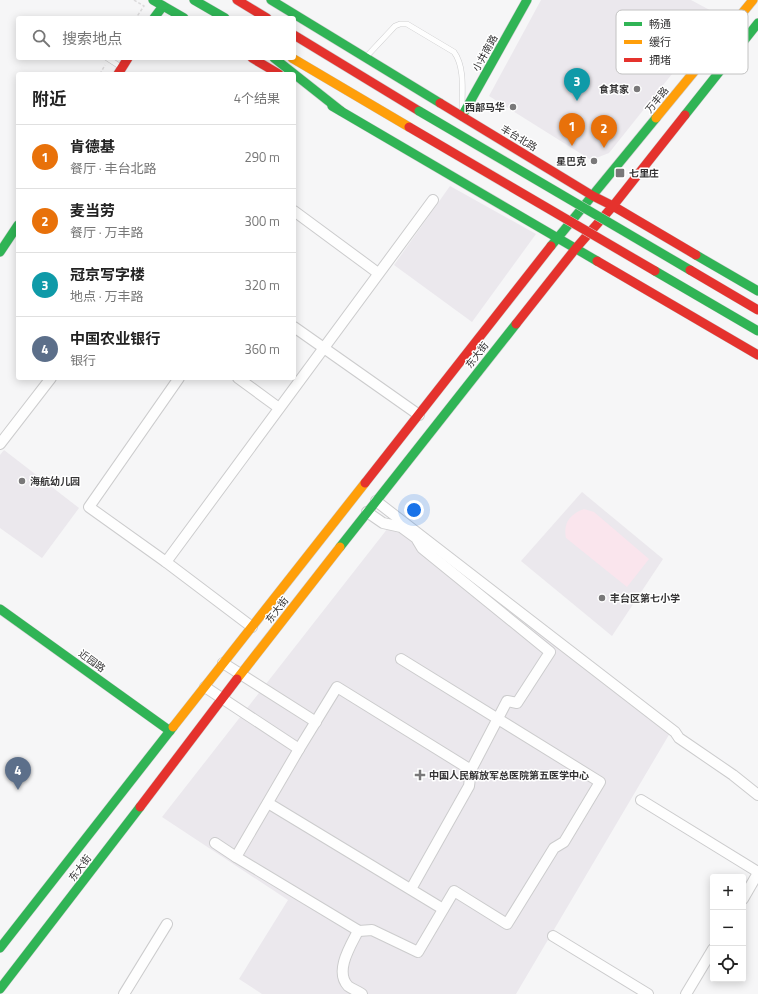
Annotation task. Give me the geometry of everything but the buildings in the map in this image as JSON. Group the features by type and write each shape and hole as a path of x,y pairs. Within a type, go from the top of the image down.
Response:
{"main road":[{"path":"154,0 180,16"},
{"path":"194,0 221,16"},
{"path":"237,0 264,16"},
{"path":"249,0 255,11"},
{"name":"丰台北路","path":"271,0 593,196 613,206 758,291"},
{"name":"小井南路","path":"462,116 527,0"},
{"name":"万丰路","path":"744,10 752,0"},
{"path":"156,16 163,6"},
{"path":"748,36 758,23"},
{"path":"296,36 418,111 758,310"},
{"path":"120,71 127,60"},
{"path":"255,60 276,72"},
{"path":"277,60 292,72"},
{"path":"295,60 758,331"},
{"name":"万丰路","path":"557,238 692,74"},
{"path":"613,206 718,74"},
{"path":"296,75 341,111"},
{"path":"296,84 758,355"},
{"path":"464,183 491,187 500,186 510,179 515,173 513,148"},
{"name":"东大街","path":"0,989 240,675 367,512 576,248 613,206"},
{"path":"0,252 16,228"},
{"name":"东大街","path":"0,948 557,238"},
{"name":"近园路","path":"0,609 170,731"}],"street":[{"path":"166,562 433,200"},
{"path":"296,212 378,274"},
{"path":"296,328 419,415"},
{"path":"0,444 49,380"},
{"path":"178,380 89,507 166,562 252,627"},
{"path":"241,380 279,408"},
{"path":"376,501 675,732 679,738 733,775 758,795"},
{"path":"367,512 383,523 401,527 416,538 422,548 550,652 517,703 507,701 471,770 469,786 411,889"},
{"path":"215,842 236,857 358,931 372,930 418,952 454,891 506,924 554,848 564,842 600,782 497,720 401,659"},
{"path":"223,663 316,722"},
{"path":"205,687 299,749"},
{"path":"236,857 337,687 471,770"},
{"path":"641,800 758,872 746,894"},
{"path":"268,803 443,908"},
{"path":"124,994 167,924"},
{"path":"358,931 344,960 344,978 348,986 362,994"},
{"path":"553,936 648,994"},
{"path":"686,994 710,954"}],"lane":[{"path":"366,58 395,26 400,24 407,24 454,52 459,59 462,82 462,116"},
{"path":"109,60 120,71"}],"path":[{"path":"134,0 144,6 137,16"},
{"path":"101,72 107,60"}],"shaded area":[{"path":"541,0 691,0 710,10 616,10 616,74 672,74 609,153 591,160 489,96"},
{"path":"450,186 536,234 472,322 394,265"},
{"name":"海航幼儿园","path":"4,450 79,508 42,558 0,528 0,455"},
{"name":"丰台区第七小学","path":"582,492 663,559 612,636 521,561"},
{"path":"584,509 594,512 649,559 627,587 566,538 566,528 571,516"},
{"name":"中国人民解放军总医院第五医学中心","path":"395,519 670,733 516,994 262,994 239,979 288,900 162,817"}],"traffic: fast":[{"path":"153,0 181,16"},
{"path":"194,0 222,16"},
{"path":"271,0 440,103"},
{"path":"462,116 527,0"},
{"path":"156,16 163,6"},
{"path":"748,36 758,23"},
{"path":"277,60 292,72"},
{"path":"685,115 718,74"},
{"path":"296,75 341,111"},
{"path":"332,106 597,261"},
{"path":"419,111 690,270"},
{"path":"551,246 656,118"},
{"path":"0,252 16,228"},
{"path":"696,255 758,291"},
{"path":"655,271 758,331"},
{"path":"340,547 516,324"},
{"path":"0,609 170,731"},
{"path":"0,948 173,727"},
{"path":"0,989 140,807"}],"traffic: slow":[{"path":"745,10 753,0"},
{"path":"295,60 409,127"},
{"path":"656,118 692,74"},
{"path":"173,727 365,483"},
{"path":"237,679 340,547"}],"traffic: jam":[{"path":"237,0 264,16"},
{"path":"296,36 419,111"},
{"path":"119,72 127,60"},
{"path":"255,60 276,72"},
{"path":"440,103 593,196 613,206 696,255"},
{"path":"516,324 576,248 613,206 685,115"},
{"path":"409,127 655,271"},
{"path":"365,483 551,246"},
{"path":"597,261 758,355"},
{"path":"690,270 758,310"},
{"path":"140,807 237,679"}],"place":[{"name":"食其家","path":"637,89"},
{"name":"冠京写字楼","path":"577,101"},
{"name":"西部马华","path":"513,107"},
{"name":"肯德基","path":"572,146"},
{"name":"麦当劳","path":"604,148"},
{"name":"星巴克","path":"594,161"},
{"name":"七里庄","path":"620,173"},
{"name":"海航幼儿园","path":"22,481"},
{"name":"丰台区第七小学","path":"602,598"},
{"name":"中国人民解放军总医院第五医学中心","path":"420,775"},
{"name":"中国农业银行","path":"18,790"}]}
